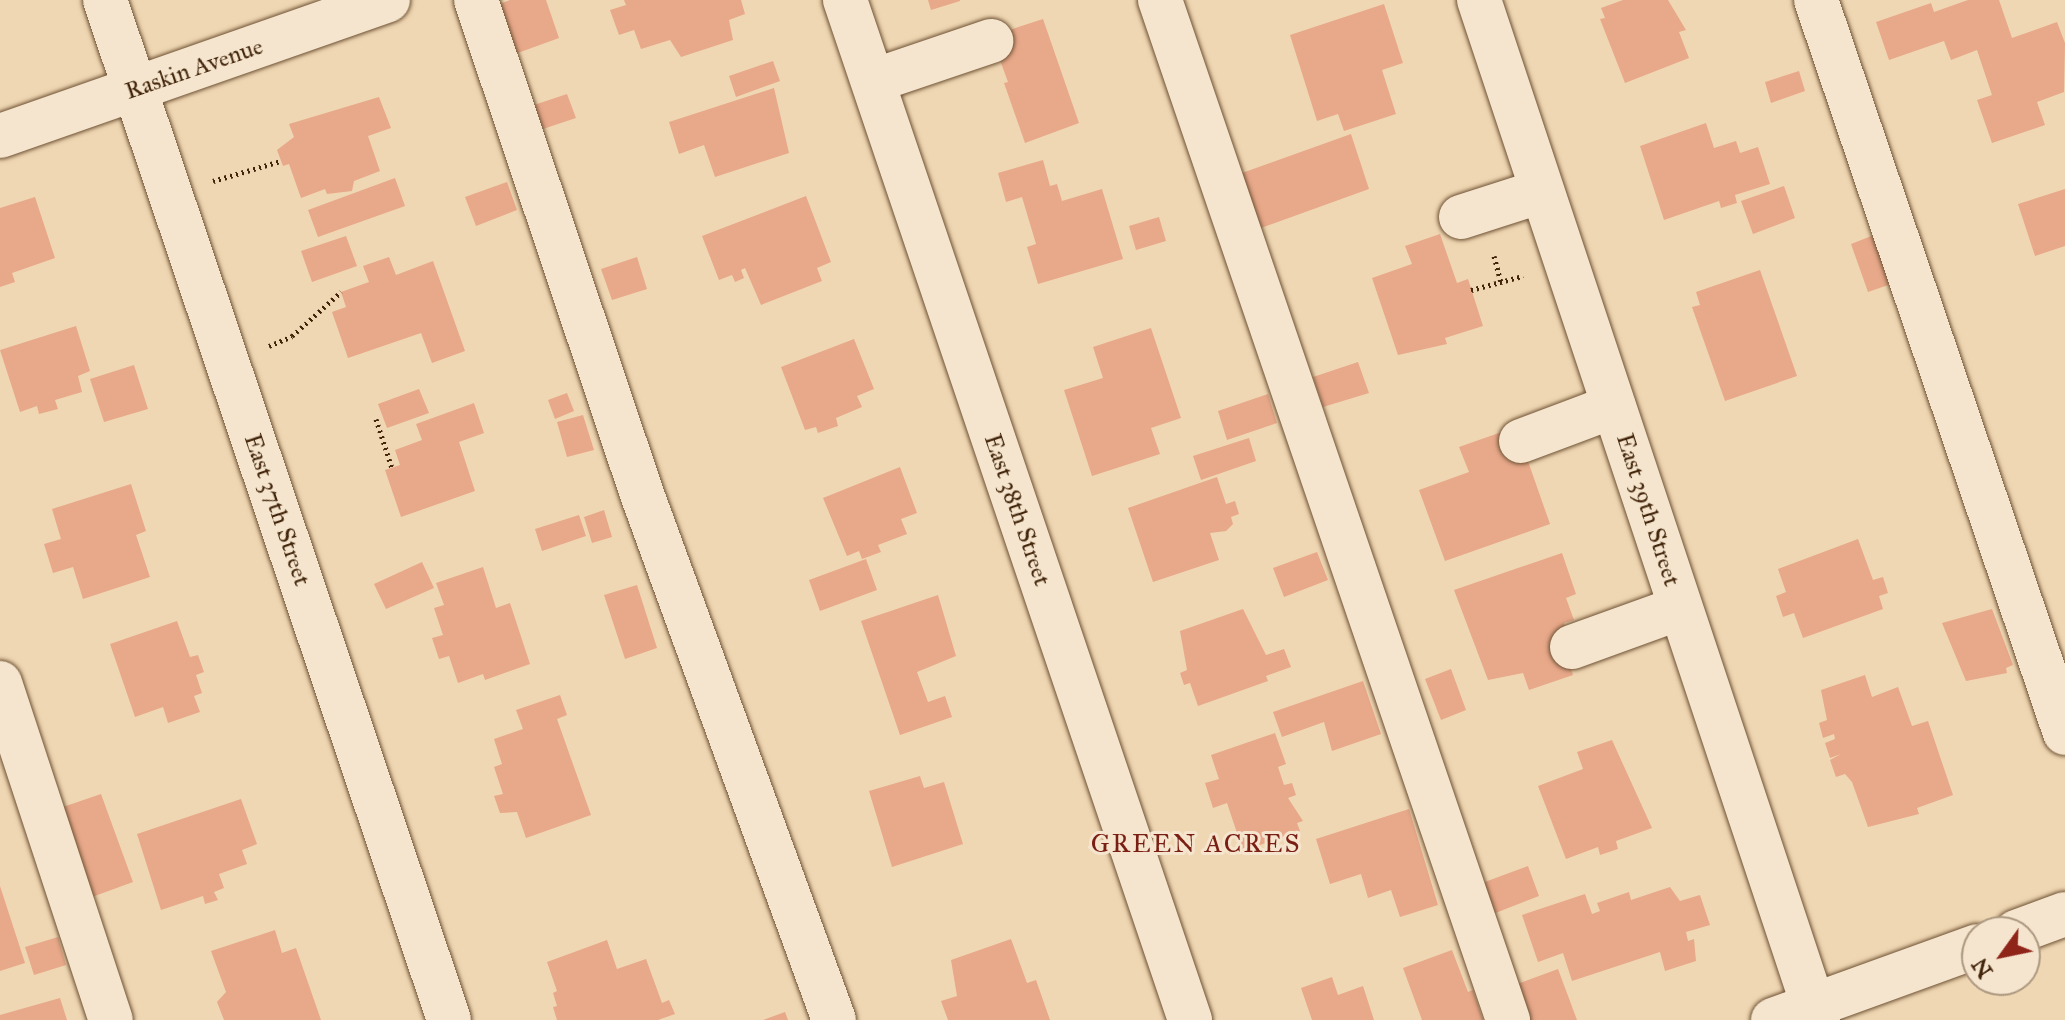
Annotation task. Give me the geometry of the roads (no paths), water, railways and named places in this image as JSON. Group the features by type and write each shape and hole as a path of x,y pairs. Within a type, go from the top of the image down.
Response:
{"street":[{"name":"East 37th Street","path":"105,0 449,1020"},
{"name":"Raskin Avenue","path":"0,136 388,0"},
{"path":"476,0 642,494 834,1020"},
{"name":"East 38th Street","path":"845,0 1190,1020"},
{"path":"1160,0 1508,1020"},
{"name":"East 39th Street","path":"1479,0 1680,608 1801,1016"},
{"path":"1816,0 2065,733"},
{"path":"873,81 991,41"},
{"path":"1461,217 1542,191"},
{"path":"1521,441 1614,406"},
{"path":"1572,647 1680,608"},
{"path":"0,683 111,1020"},
{"path":"2041,923 2065,914"},
{"path":"1801,1016 1961,952"}],"district":[{"name":"GREEN ACRES","path":"1196,844"}]}
